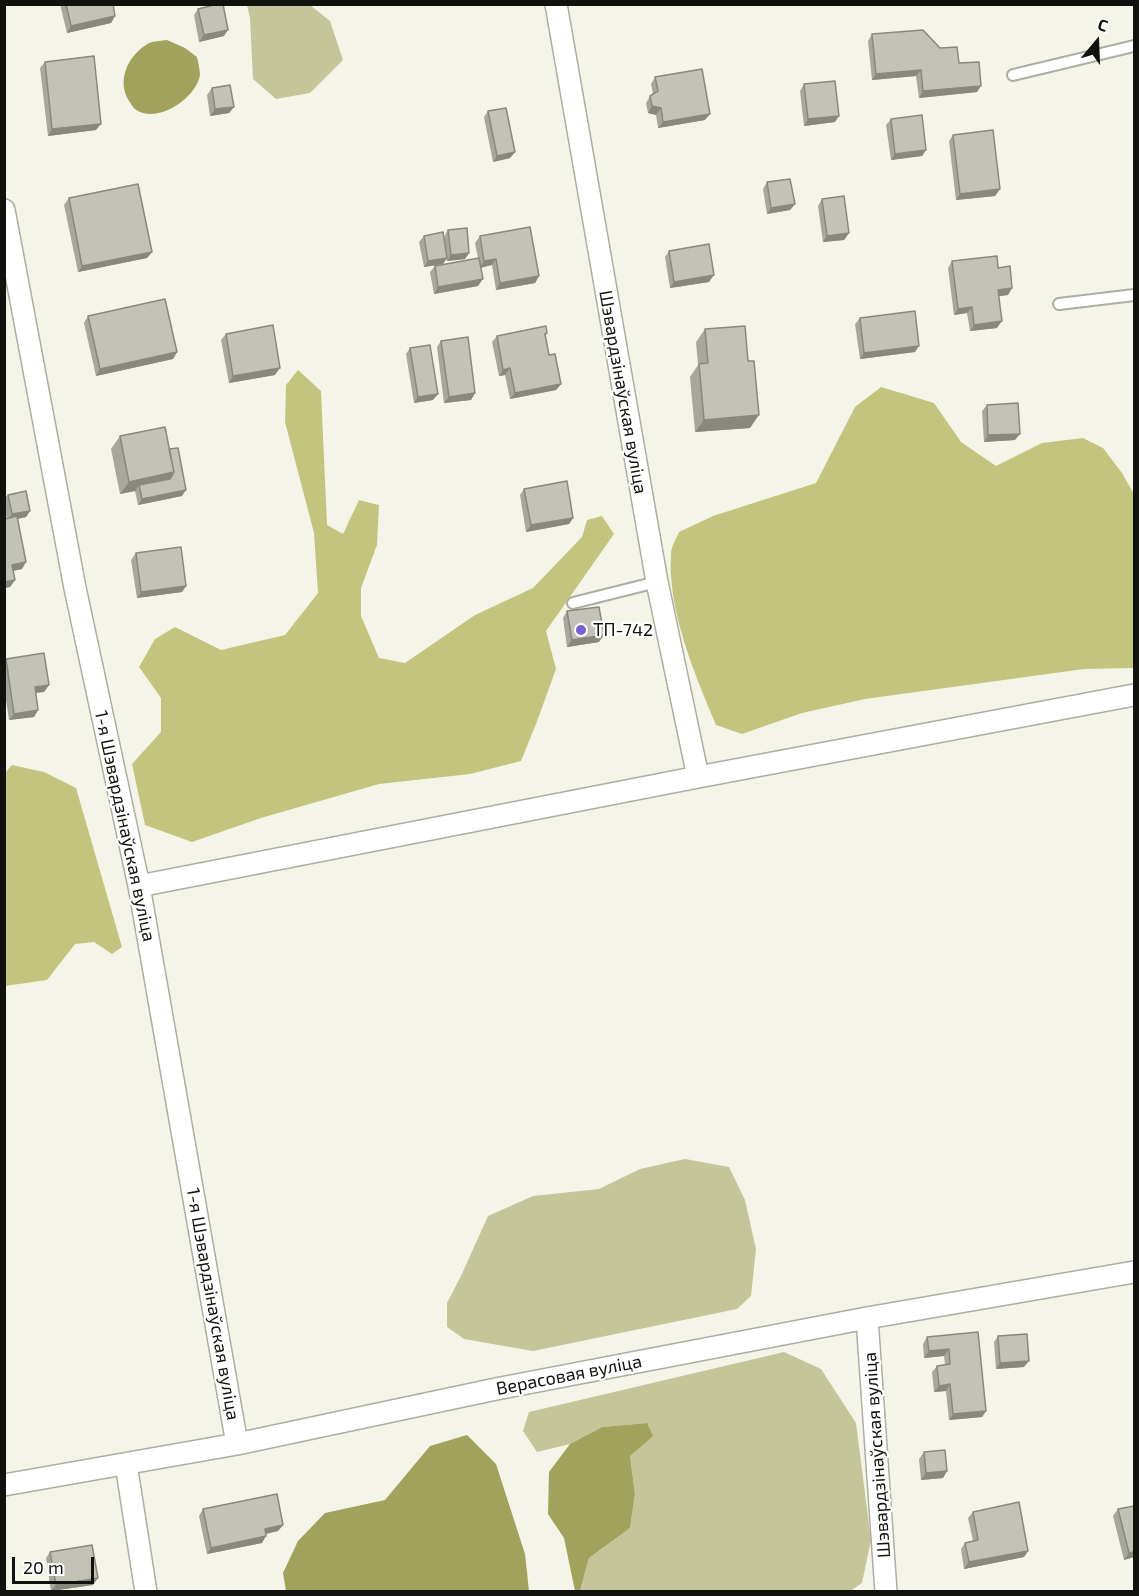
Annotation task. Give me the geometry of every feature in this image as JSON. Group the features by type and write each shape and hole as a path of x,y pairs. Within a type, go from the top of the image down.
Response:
{"street":[{"name":"Шэвардзінаўская вуліца","path":"556,4 657,582 698,777"},
{"name":"1-я Шэвардзінаўская вуліца","path":"4,210 75,588 139,886 237,1444"},
{"path":"139,886 1134,695"},
{"name":"Верасовая вуліца","path":"4,1485 237,1444 496,1389 867,1318 1134,1272"},
{"name":"Шэвардзінаўская вуліца","path":"867,1318 886,1592"},
{"path":"126,1464 146,1592"}],"lane":[{"path":"1012,75 1134,46"},
{"path":"1059,304 1134,295"},
{"path":"573,603 657,582"}],"green space":[{"path":"247,5 310,5 330,21 343,60 310,93 276,99 253,79 250,18"},
{"path":"298,370 321,391 327,525 343,534 359,500 379,505 377,545 361,588 361,616 379,658 405,663 475,615 533,588 582,537 587,520 602,516 614,534 546,631 556,669 521,761 470,774 379,784 261,818 192,842 145,825 132,764 161,732 161,698 139,667 155,639 175,627 221,650 285,635 318,593 314,533 285,422 286,385"},
{"path":"881,387 934,403 961,442 996,466 1042,443 1083,438 1103,448 1134,494 1134,668 1084,669 865,699 802,713 742,734 716,725 684,641 673,597 671,551 679,532 713,516 816,483 855,407"},
{"path":"12,765 44,772 76,788 122,947 112,954 94,942 75,944 47,980 5,986 4,774"},
{"path":"685,1159 729,1167 745,1200 756,1249 751,1296 737,1309 533,1351 464,1339 447,1327 447,1303 488,1216 533,1196 599,1189 640,1169"},
{"path":"784,1352 821,1369 856,1423 871,1540 862,1583 849,1592 580,1591 589,1558 630,1528 635,1494 630,1456 647,1423 602,1427 570,1444 537,1452 523,1431 529,1412"}],"shaded area":[{"path":"167,40 185,48 197,57 200,75 197,84 183,101 164,112 144,113 134,109 125,93 126,69 135,54 149,43"},
{"path":"647,1423 653,1436 630,1456 635,1494 630,1528 589,1558 580,1591 575,1591 564,1538 548,1514 549,1472 570,1444 602,1427"},
{"path":"467,1435 496,1464 525,1554 529,1591 286,1591 283,1573 298,1541 325,1513 385,1500 430,1446"}],"building":[{"path":"66,4 113,4 115,16 71,26"},
{"path":"223,4 228,30 204,35 198,9"},
{"path":"923,30 940,48 957,47 959,63 979,62 981,86 923,91 921,70 876,74 872,34"},
{"path":"94,56 101,124 52,129 45,62"},
{"path":"702,69 710,114 663,122 661,108 652,106 650,96 658,91 655,77"},
{"path":"835,81 839,116 808,119 804,84"},
{"path":"230,85 234,107 215,109 212,88"},
{"path":"506,108 515,152 497,156 488,111"},
{"path":"922,115 926,150 895,154 891,119"},
{"path":"993,130 1000,189 960,194 953,135"},
{"path":"790,179 795,204 771,208 767,182"},
{"path":"138,184 152,252 82,266 69,198"},
{"path":"844,196 849,233 827,236 822,199"},
{"path":"530,227 539,276 500,283 496,259 484,261 480,236"},
{"path":"467,228 469,253 451,255 448,230"},
{"path":"443,232 447,258 428,261 424,236"},
{"path":"709,244 714,275 674,282 669,251"},
{"path":"997,256 998,268 1010,266 1012,288 998,290 1002,321 974,325 972,307 958,309 952,261"},
{"path":"479,258 483,279 438,287 435,266"},
{"path":"165,299 177,352 100,369 88,316"},
{"path":"915,311 919,346 864,353 860,318"},
{"path":"273,325 280,368 233,376 226,334"},
{"path":"546,326 547,333 545,334 549,355 555,354 561,384 515,393 510,368 503,370 497,336"},
{"path":"745,326 748,361 754,361 759,415 704,420 699,364 708,363 705,329"},
{"path":"468,337 475,393 449,397 441,341"},
{"path":"430,345 438,394 418,397 410,348"},
{"path":"1018,403 1020,434 988,435 987,405"},
{"path":"165,427 174,472 129,482 120,436"},
{"path":"178,448 186,490 142,499 139,485 170,479 174,472 169,449"},
{"path":"567,481 573,518 531,525 524,489"},
{"path":"26,491 30,511 12,514 8,495"},
{"path":"17,516 26,562 12,565 15,580 4,582 4,517 5,519"},
{"path":"181,547 186,586 141,592 136,553"},
{"name":"ТП-742","path":"599,607 604,635 572,640 567,611"},
{"path":"44,653 49,685 35,687 38,710 14,714 6,659"},
{"path":"978,1332 986,1411 953,1414 950,1384 939,1386 937,1366 950,1364 949,1349 929,1351 927,1337"},
{"path":"1027,1334 1029,1361 1000,1363 998,1336"},
{"path":"945,1450 947,1471 926,1473 924,1452"},
{"path":"277,1494 283,1525 265,1529 266,1536 211,1548 203,1509"},
{"path":"1019,1502 1028,1551 969,1562 965,1543 978,1540 973,1512"},
{"path":"1134,1506 1134,1552 1129,1553 1118,1509"},
{"path":"92,1545 98,1578 56,1585 50,1552"}],"place":[{"name":"ТП-742","path":"581,630"}]}
